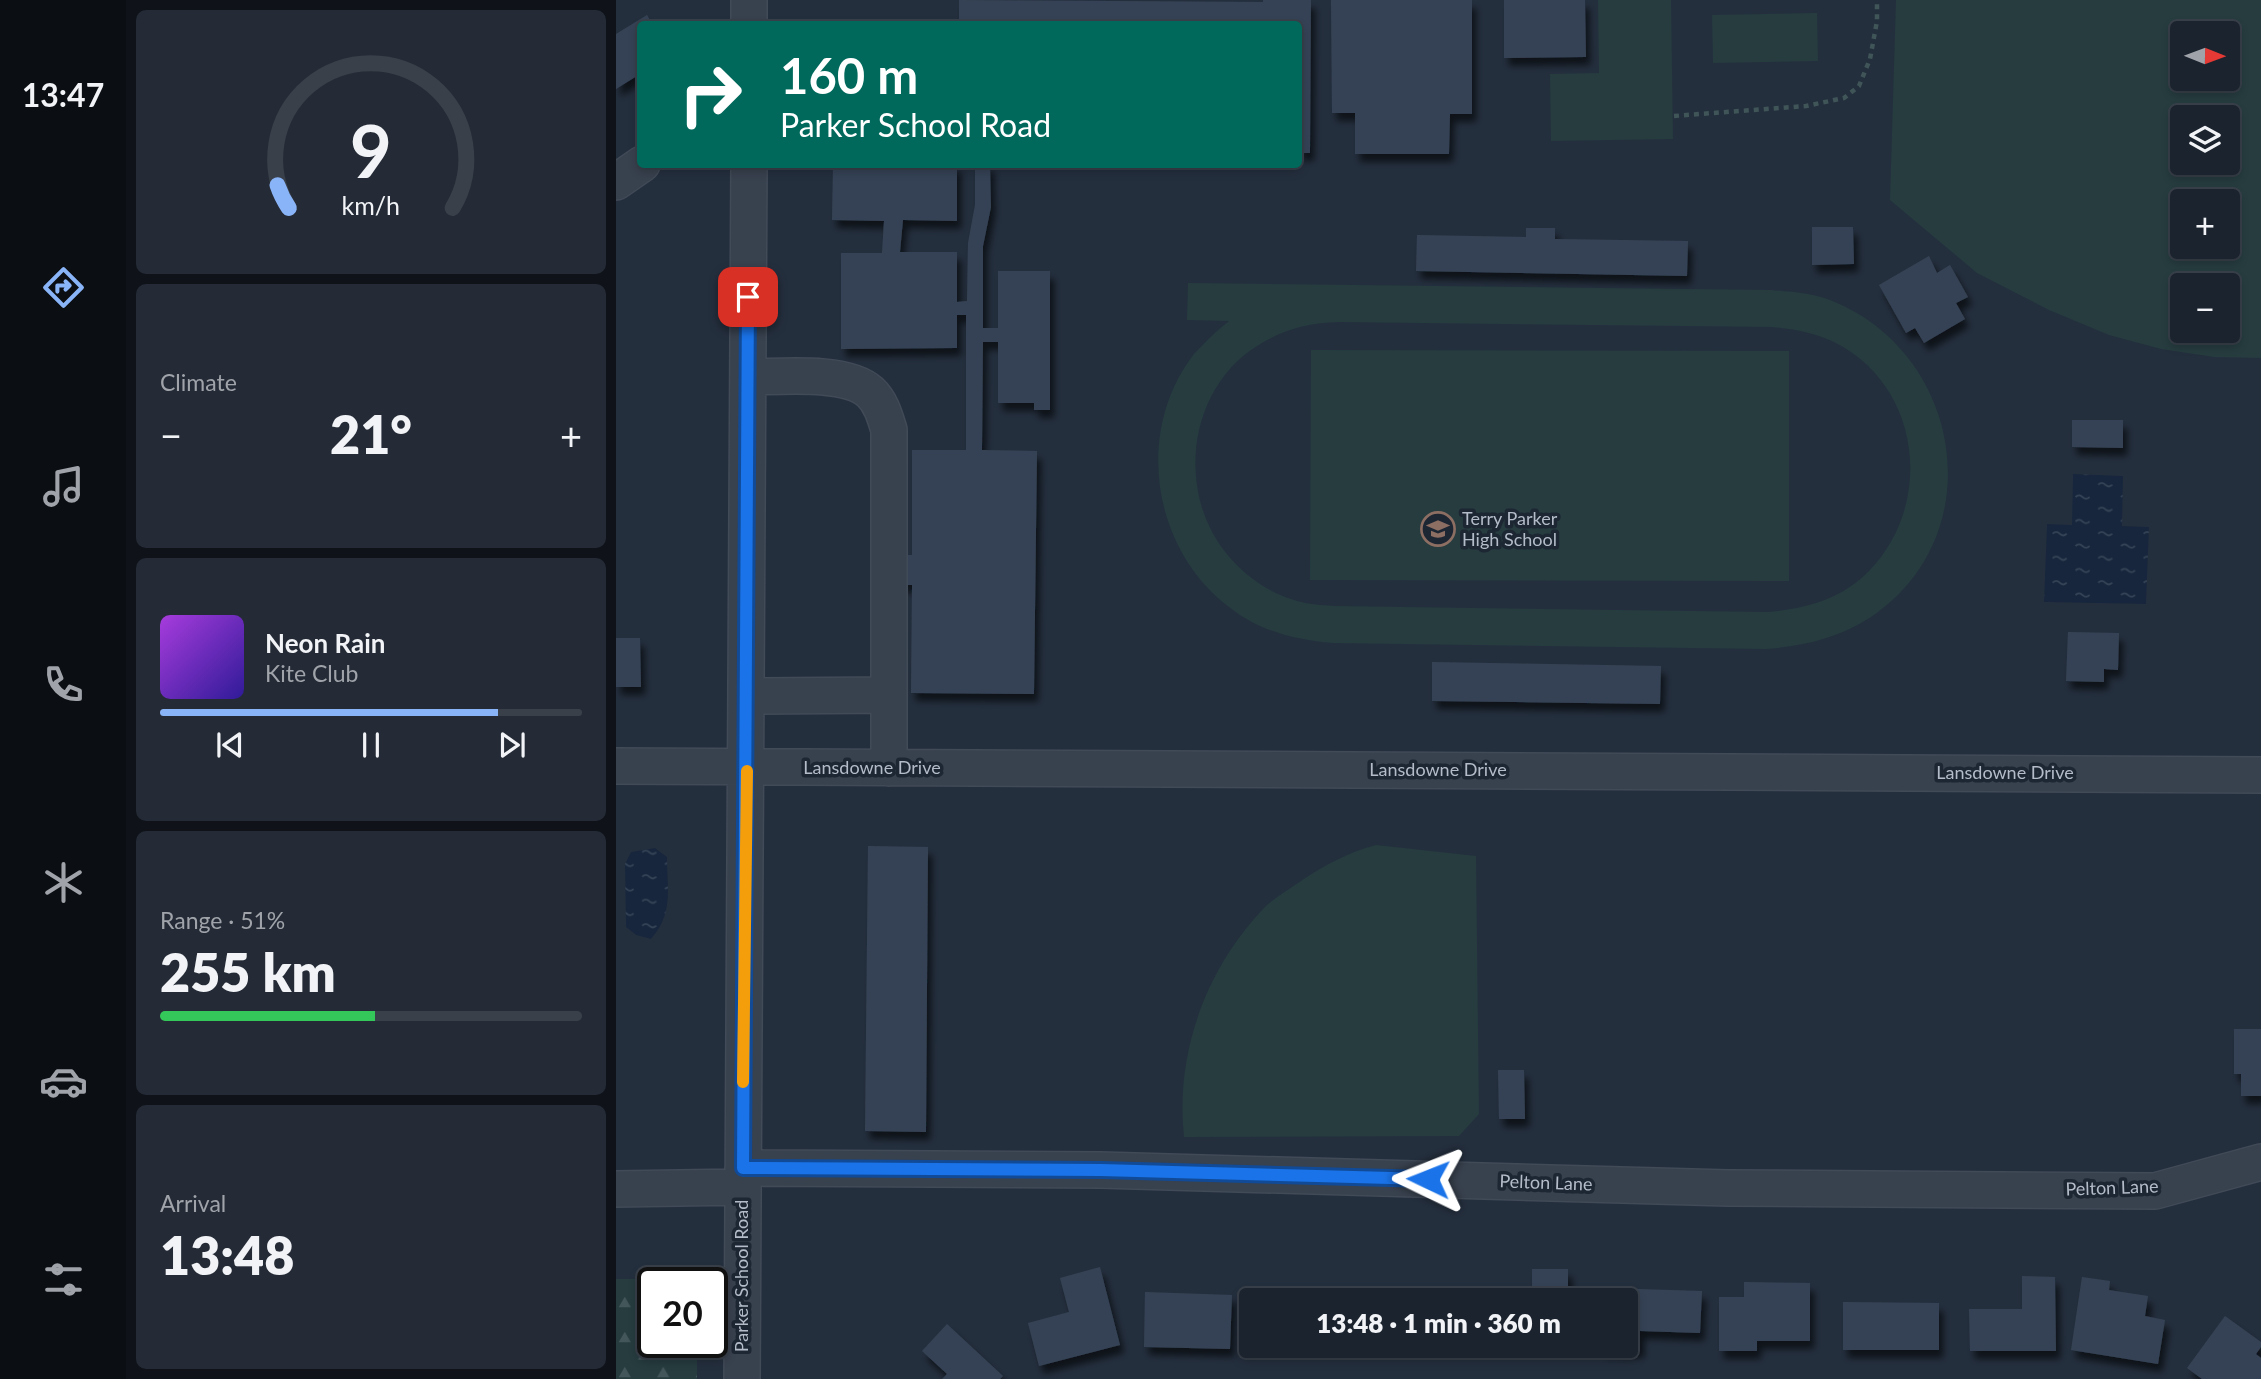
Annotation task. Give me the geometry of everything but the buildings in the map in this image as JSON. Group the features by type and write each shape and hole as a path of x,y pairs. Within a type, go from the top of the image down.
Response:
{"street":[{"path":"749,0 749,21"},
{"path":"616,182 637,167"},
{"name":"Parker School Road","path":"742,1379 749,168"},
{"path":"748,377 824,377 848,380 869,391 882,409 890,430 889,768"},
{"path":"747,696 889,695"},
{"name":"Lansdowne Drive","path":"616,766 2261,775"},
{"name":"Pelton Lane","path":"616,1189 742,1177 1101,1170 1728,1188 2155,1191 2261,1162"}],"path":[{"path":"1674,116 1806,106 1844,98 1859,86 1870,59 1877,21 1877,0"}],"green space":[{"path":"1598,0 1671,0 1673,139 1551,141 1550,74 1599,73"},
{"path":"1896,0 2261,0 2261,358 2214,357 2161,349 2109,335 2049,310 1977,273 1890,200"},
{"path":"1817,13 1818,61 1713,63 1712,15"},
{"path":"1188,283 1772,290 1830,300 1875,325 1910,360 1934,402 1946,447 1947,494 1935,540 1910,582 1871,617 1834,636 1794,646 1766,649 1333,643 1278,633 1229,607 1203,583 1183,554 1168,522 1160,488 1158,453 1163,418 1175,385 1194,354 1229,321 1187,320","holes":["1339,322 1772,327 1826,339 1863,361 1885,386 1901,415 1909,447 1910,480 1904,513 1890,543 1858,581 1835,595 1809,605 1767,612 1334,606 1307,603 1273,591 1240,568 1226,553 1210,528 1200,501 1196,472 1197,442 1204,414 1216,388 1234,365 1257,346 1296,328"]},
{"path":"1311,350 1789,351 1789,581 1310,580"},
{"path":"1376,845 1476,856 1479,1114 1459,1136 1184,1137 1182,1106 1190,1043 1211,984 1226,957 1244,931 1275,898 1334,861"},
{"path":"616,1279 637,1279 637,1358 697,1358 697,1379 616,1379"}],"water":[{"path":"2073,474 2123,476 2122,526 2149,527 2146,604 2044,602 2047,524 2072,525"},
{"path":"655,848 667,857 668,900 663,920 651,939 636,935 626,927 625,864 631,852"}],"slow traffic":[{"path":"743,1082 747,771"}],"place":[{"name":"Terry Parker High School","path":"1438,529"}],"route":[{"path":"748,297 743,1168 1101,1170 1428,1179"}]}
